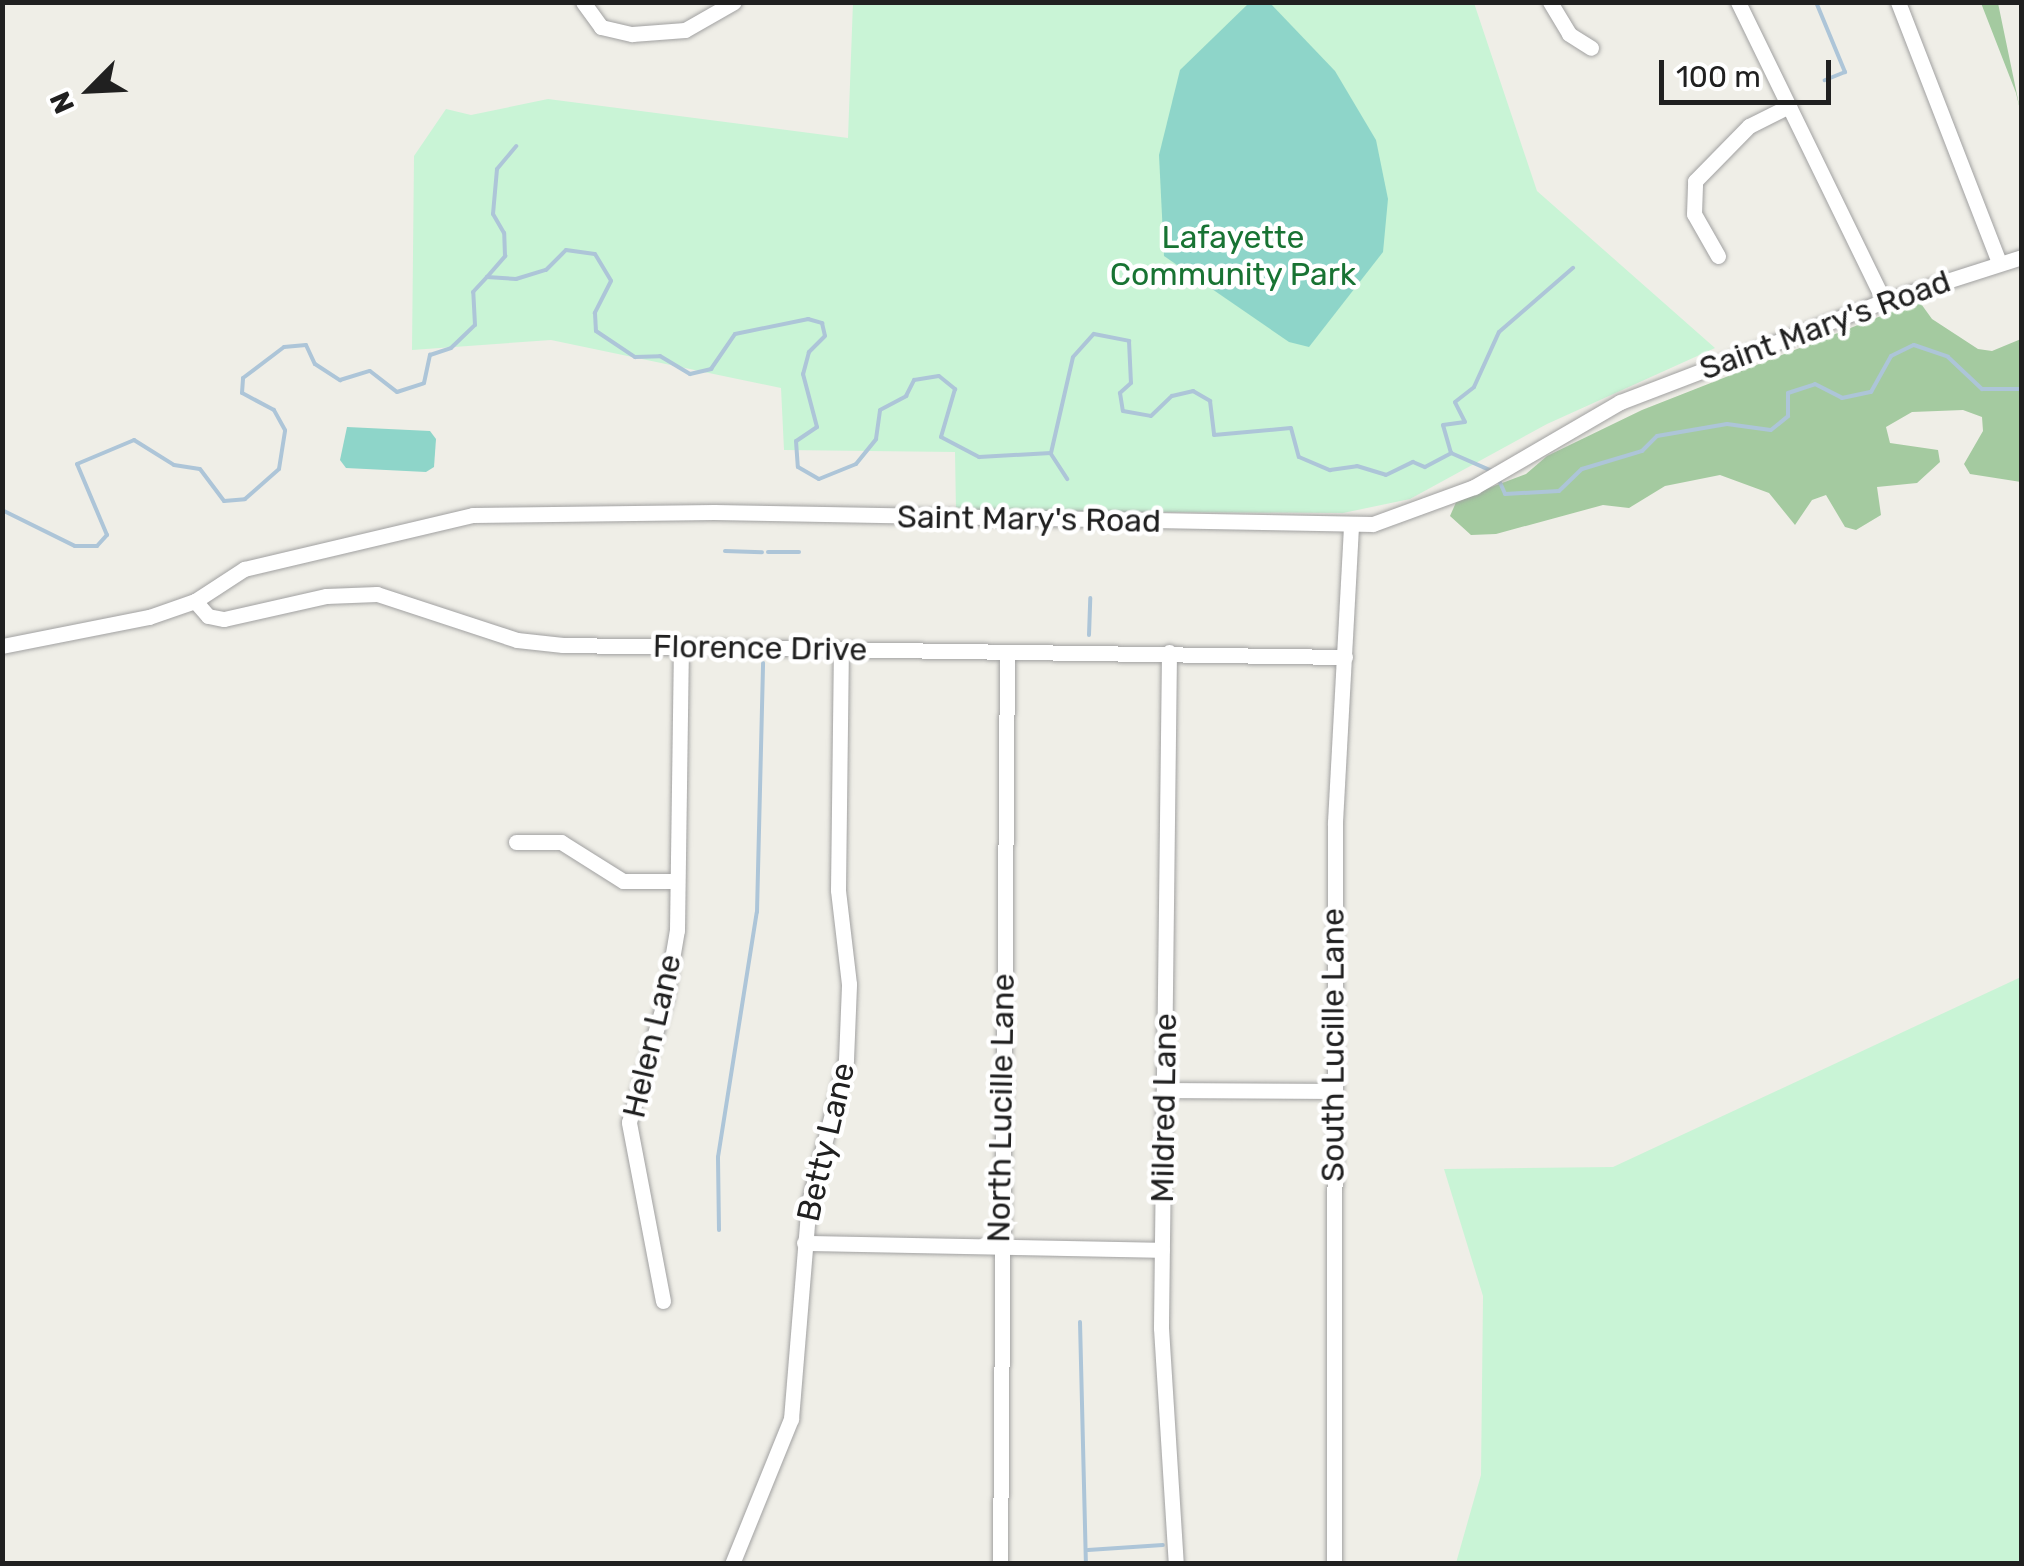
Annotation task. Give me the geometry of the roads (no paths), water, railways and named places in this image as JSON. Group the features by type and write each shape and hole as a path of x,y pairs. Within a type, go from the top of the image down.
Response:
{"street":[{"path":"583,2 602,27 632,34 685,30 734,2"},
{"path":"1550,2 1569,34 1591,48"},
{"path":"1738,2 1884,301"},
{"path":"1898,2 1999,263"},
{"path":"1718,256 1694,214 1695,181 1749,126 1789,106"},
{"name":"Saint Mary's Road","path":"2,646 150,617 194,600 244,568 473,515 714,512 1351,528 1404,516 1474,487 1620,402 1884,301 2022,257"},
{"name":"South Lucille Lane","path":"1334,1564 1335,822 1351,528"},
{"name":"Florence Drive","path":"194,600 218,620 326,596 377,594 518,640 682,648 1169,652 1345,658"},
{"name":"Helen Lane","path":"663,1301 629,1122 670,981 677,881 682,648"},
{"name":"Betty Lane","path":"732,1564 792,1419 804,1243 812,1186 841,1089 849,1022 838,890 841,649"},
{"name":"North Lucille Lane","path":"1000,1564 1007,652"},
{"name":"Mildred Lane","path":"1169,652 1162,1368 1176,1564"},
{"path":"516,842 561,842 623,881 677,881"},
{"path":"1164,1090 1332,1092"},
{"path":"804,1243 1162,1250"}],"waterway":[{"path":"1816,2 1845,72 1825,80"},
{"path":"487,277 505,256 504,233 493,214 497,169 516,146"},
{"path":"2,510 75,546 97,546 107,535 77,464 134,440 174,465 200,469 224,501 245,499 279,469 285,430 274,410 242,393 243,378 284,347 306,345 315,364 340,380 370,371 397,392 424,383 430,355 451,348 475,325 473,292 487,277 516,279 546,270 566,250 595,254 611,281 595,313 596,331 635,357 660,356 690,374 711,369 735,334 808,319 822,323 825,336 809,352 803,374 817,427 796,441 798,467 819,479 856,464 876,439 880,410 906,396 914,380 939,376 955,389 941,437 979,457 1051,453 1073,357 1094,334 1129,341 1131,383 1120,393 1123,411 1151,416 1172,396 1193,391 1210,401 1214,435 1291,428 1299,457 1330,470 1357,466 1386,475 1413,462 1425,467 1451,453 1492,471"},
{"path":"1451,453 1443,425 1465,422 1455,402 1474,387 1499,332 1573,268"},
{"path":"1498,478 1505,494 1559,491 1582,469 1642,451 1657,436 1727,424 1771,430 1788,416 1788,393 1815,384 1842,398 1871,392 1891,356 1914,345 1948,357 1982,389 2022,389"},
{"path":"1051,454 1067,479"},
{"path":"725,551 762,552"},
{"path":"768,552 799,552"},
{"path":"1089,635 1090,598"},
{"path":"719,1230 718,1157 757,912 763,663"},
{"path":"1080,1322 1086,1564"},
{"path":"1088,1550 1163,1545"}],"park label":[{"name":"Lafayette Community Park","path":"1233,256"}]}
